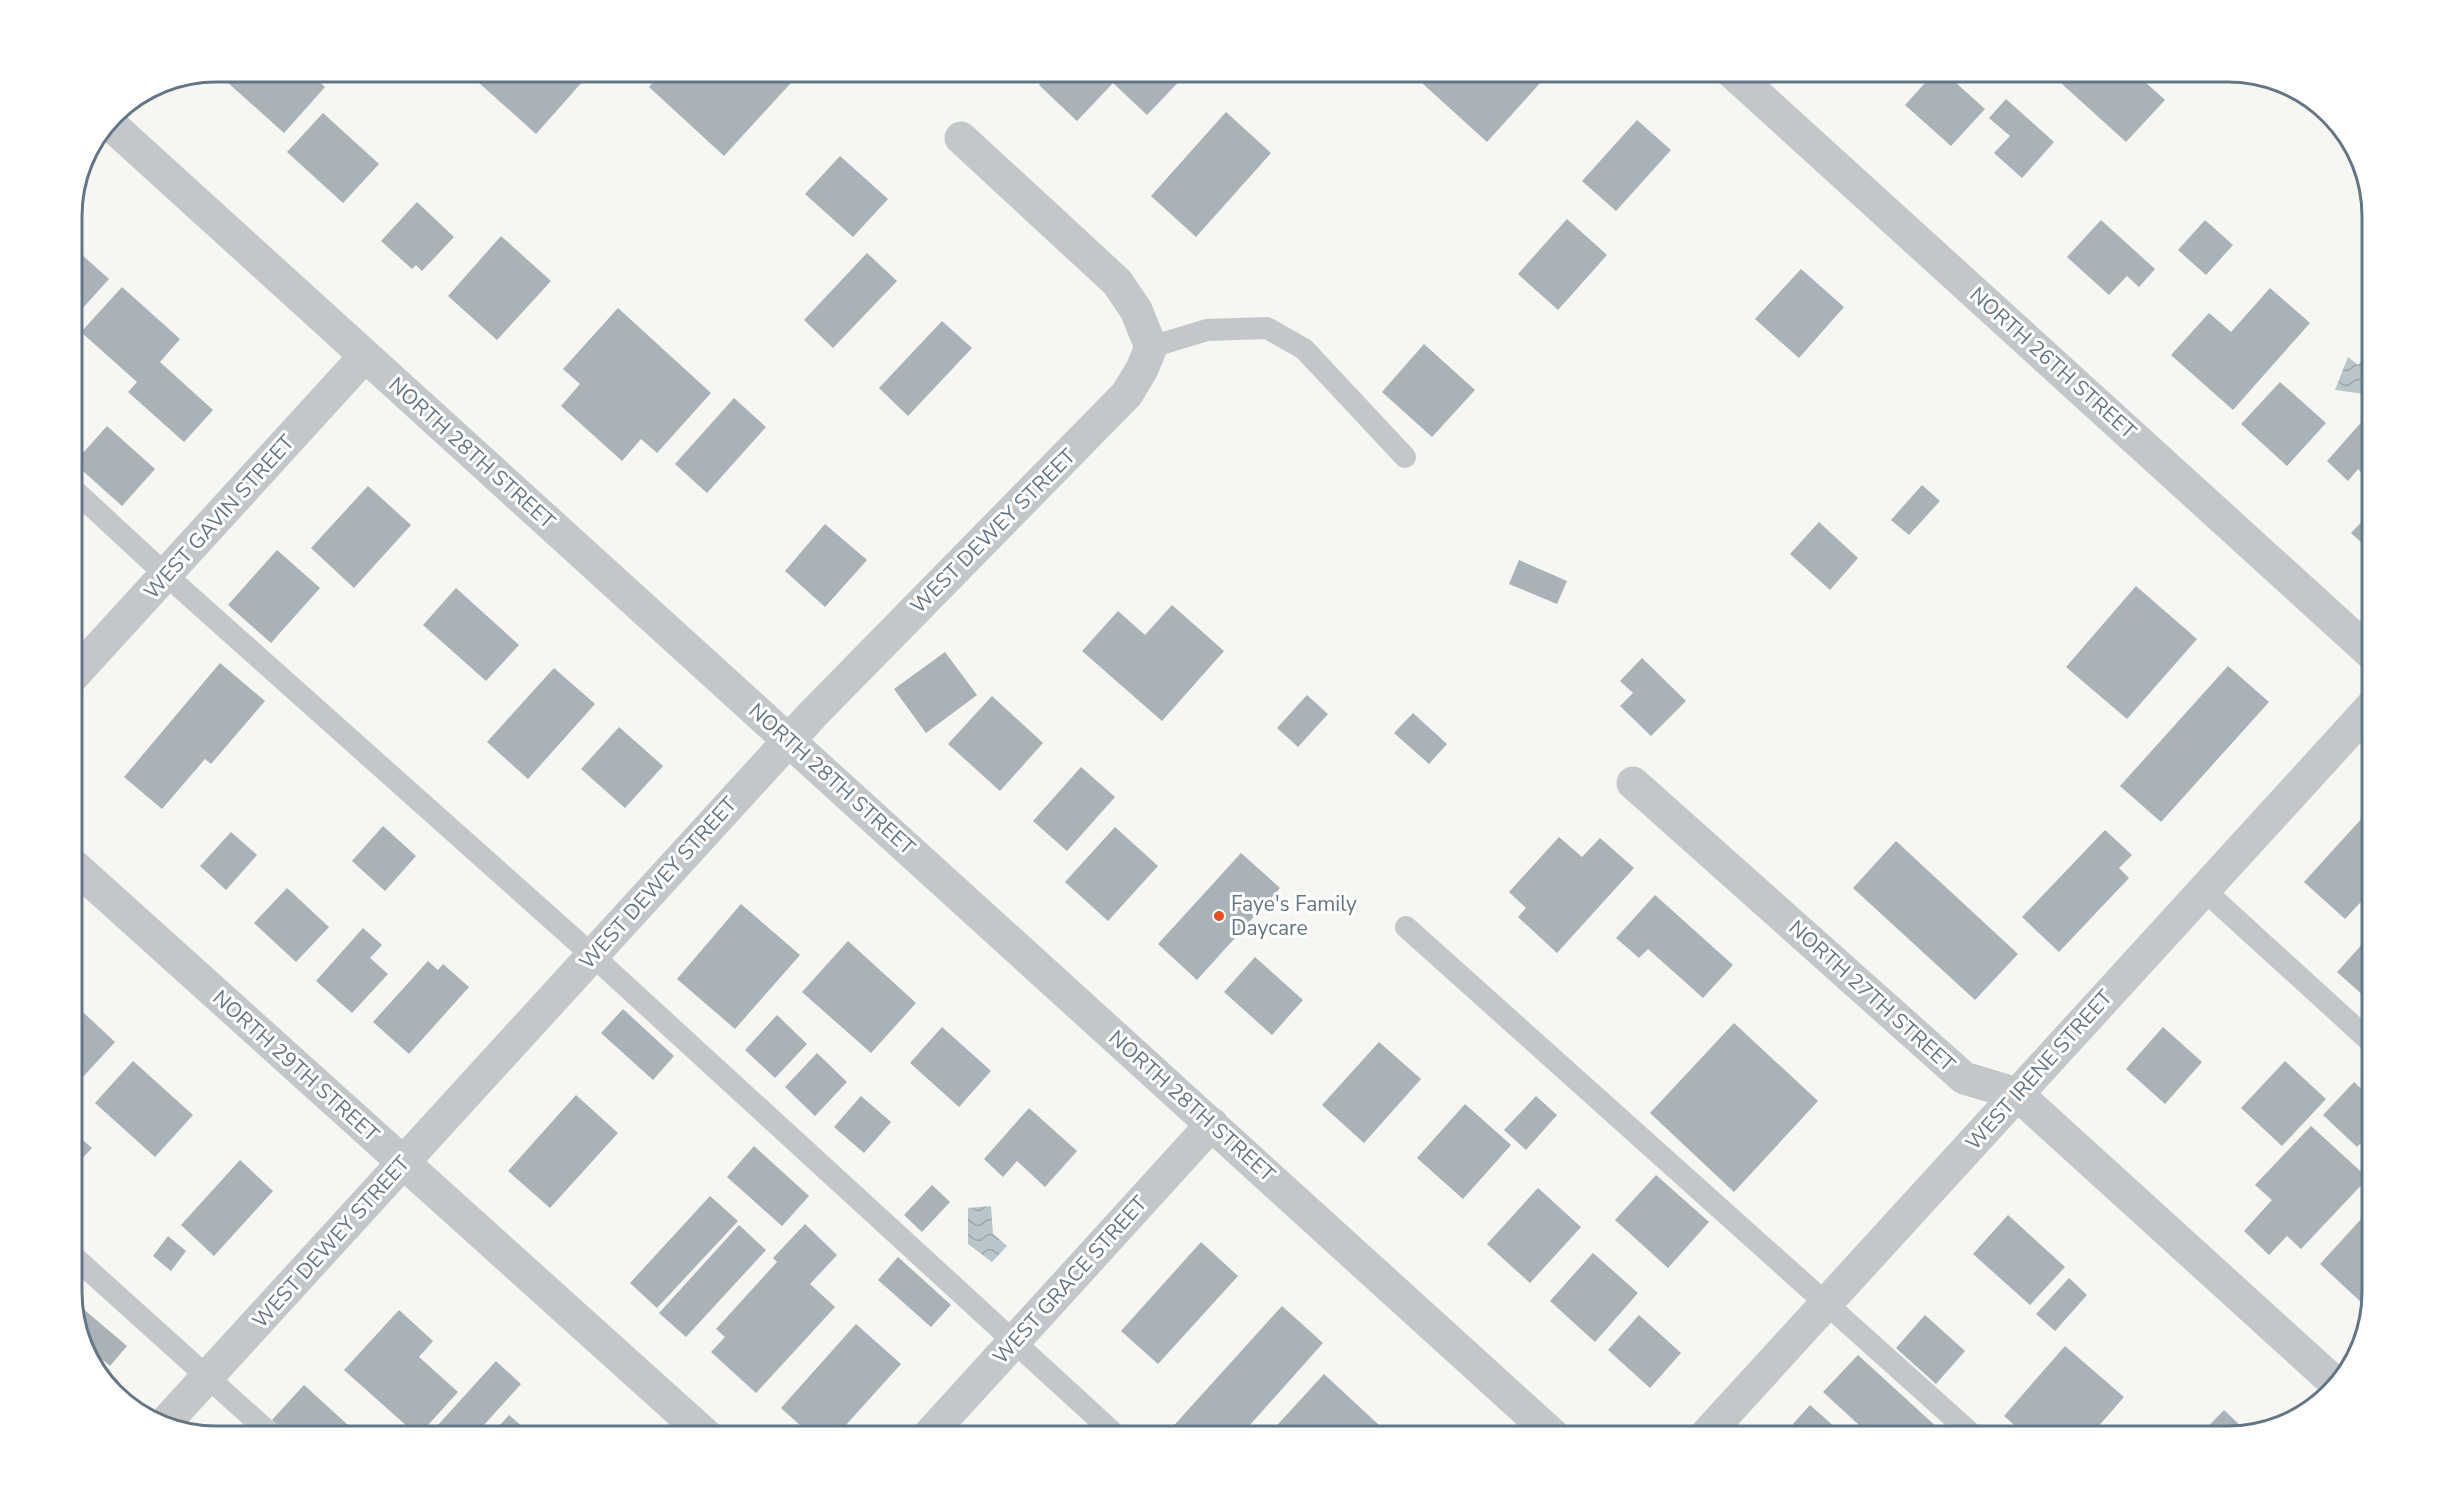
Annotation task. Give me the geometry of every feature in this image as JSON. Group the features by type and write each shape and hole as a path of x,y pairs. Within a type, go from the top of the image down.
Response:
{"street":[{"name":"NORTH 26TH STREET","path":"1744,83 2362,645"},
{"name":"NORTH 28TH STREET","path":"115,129 1543,1426"},
{"path":"961,138 1117,282 1136,310 1151,347"},
{"name":"WEST DEWEY STREET","path":"171,1417 788,740 1127,394 1142,369 1151,347"},
{"name":"WEST GAVIN STREET","path":"83,665 365,356"},
{"name":"WEST IRENE STREET","path":"1715,1426 2362,717"},
{"name":"NORTH 27TH STREET","path":"1633,783 1964,1078 2017,1094 2330,1378"},
{"name":"NORTH 29TH STREET","path":"83,874 696,1426"},
{"name":"WEST GRACE STREET","path":"937,1426 1212,1124"}],"lane":[{"path":"1151,347 1207,330 1267,328 1304,349 1405,457"},
{"path":"83,498 592,955 1106,1426"},
{"path":"2204,890 2362,1034"},
{"path":"1406,927 1963,1426"},
{"path":"83,1265 262,1426"}],"water":[{"path":"2348,357 2358,365 2362,360 2362,394 2335,390"},
{"path":"991,1206 993,1234 1007,1246 992,1262 968,1244 968,1208"}],"building":[{"path":"228,83 320,83 325,87 284,133"},
{"path":"479,83 581,83 536,134"},
{"path":"652,83 791,83 724,156 649,87"},
{"path":"1041,83 1113,83 1077,121 1039,85"},
{"path":"1113,83 1178,83 1147,115"},
{"path":"1422,83 1540,83 1487,142"},
{"path":"1925,83 1956,83 1985,109 1951,146 1905,105"},
{"path":"2146,83 2165,100 2126,142 2062,84"},
{"path":"2006,99 2054,142 2022,178 1994,153 2010,136 1989,118"},
{"path":"1226,112 1271,153 1196,237 1151,196"},
{"path":"323,113 379,164 343,203 287,152"},
{"path":"1637,120 1671,150 1616,211 1582,181"},
{"path":"840,156 888,199 853,237 805,194"},
{"path":"417,202 454,237 422,271 416,265 412,269 381,241"},
{"path":"1567,219 1607,255 1558,310 1518,274"},
{"path":"2101,220 2155,269 2139,287 2127,276 2109,295 2067,257"},
{"path":"2205,220 2233,245 2206,275 2178,250"},
{"path":"501,236 551,281 497,340 448,296"},
{"path":"867,253 897,281 833,348 804,320"},
{"path":"83,256 109,279 83,308"},
{"path":"1801,269 1844,307 1799,358 1755,319"},
{"path":"122,287 180,339 160,362 213,410 184,442 128,392 137,382 83,334 83,330"},
{"path":"2270,288 2310,323 2233,410 2171,355 2209,313 2231,332"},
{"path":"618,308 711,393 657,453 641,439 622,461 561,406 580,384 563,369"},
{"path":"942,321 972,348 908,416 879,388"},
{"path":"1424,344 1475,390 1432,437 1382,392"},
{"path":"2280,382 2326,423 2287,466 2241,424"},
{"path":"734,398 766,427 707,493 675,464"},
{"path":"2362,421 2362,472 2358,469 2348,481 2327,461"},
{"path":"107,426 155,469 122,506 83,471 83,453"},
{"path":"1922,485 1940,501 1909,535 1891,520"},
{"path":"368,486 411,525 354,588 311,548"},
{"path":"1819,522 1858,558 1830,590 1790,554"},
{"path":"2362,522 2362,543 2351,533"},
{"path":"825,524 867,560 825,607 785,571"},
{"path":"277,550 320,588 271,643 228,605"},
{"path":"1519,560 1567,581 1557,604 1509,584"},
{"path":"2136,586 2197,639 2127,719 2066,667"},
{"path":"456,588 519,645 486,681 423,625"},
{"path":"1172,605 1224,651 1162,721 1082,651 1118,611 1145,635"},
{"path":"945,652 977,695 926,733 894,689"},
{"path":"1642,658 1686,701 1651,736 1620,706 1633,693 1620,681"},
{"path":"220,663 265,701 211,764 205,759 162,809 124,777"},
{"path":"2228,666 2269,702 2161,822 2120,786"},
{"path":"554,668 595,704 528,779 487,742"},
{"path":"1307,695 1328,714 1298,747 1277,728"},
{"path":"992,696 1043,743 1000,791 948,744"},
{"path":"1413,713 1447,744 1429,764 1394,733"},
{"path":"619,727 663,766 625,808 581,769"},
{"path":"1081,767 1115,797 1067,851 1033,821"},
{"path":"2362,818 2362,901 2345,919 2304,882"},
{"path":"383,826 416,856 385,891 352,861"},
{"path":"1115,827 1158,866 1108,921 1065,882"},
{"path":"2105,830 2132,855 2119,868 2129,878 2059,952 2022,917"},
{"path":"231,832 257,855 226,890 200,866"},
{"path":"1559,837 1582,857 1600,838 1634,868 1557,953 1518,917 1526,908 1509,892"},
{"path":"1896,841 2018,954 1975,1000 1853,888"},
{"name":"Faye's Family Daycare","path":"1241,853 1280,888 1197,980 1158,944"},
{"path":"287,888 329,927 296,962 254,923"},
{"path":"1655,895 1733,965 1703,998 1648,949 1639,958 1616,938"},
{"path":"741,904 800,955 735,1029 677,979"},
{"path":"363,928 382,945 370,958 388,974 352,1013 316,981"},
{"path":"848,941 916,1003 871,1053 802,992"},
{"path":"2362,944 2362,994 2337,972"},
{"path":"1255,957 1303,1000 1272,1035 1224,992"},
{"path":"428,961 438,970 443,964 469,987 409,1054 373,1022"},
{"path":"623,1009 674,1056 653,1080 601,1033"},
{"path":"83,1012 115,1042 83,1077"},
{"path":"777,1015 807,1044 775,1078 745,1050"},
{"path":"1734,1023 1818,1101 1734,1192 1650,1113"},
{"path":"942,1027 991,1071 959,1107 910,1063"},
{"path":"2163,1027 2202,1062 2165,1104 2126,1069"},
{"path":"1379,1042 1421,1079 1364,1143 1322,1105"},
{"path":"817,1053 847,1082 815,1116 785,1087"},
{"path":"133,1061 193,1115 155,1157 95,1103"},
{"path":"2285,1061 2326,1099 2282,1146 2241,1108"},
{"path":"2354,1082 2362,1090 2362,1142 2357,1147 2323,1115"},
{"path":"576,1095 618,1133 550,1208 508,1171"},
{"path":"861,1096 891,1122 864,1153 834,1127"},
{"path":"1536,1096 1557,1115 1526,1150 1504,1130"},
{"path":"1465,1104 1511,1145 1463,1199 1417,1158"},
{"path":"1029,1108 1077,1151 1045,1187 1017,1161 1003,1177 984,1159"},
{"path":"2311,1126 2362,1173 2362,1184 2301,1249 2287,1236 2269,1255 2244,1231 2272,1200 2255,1185"},
{"path":"83,1140 92,1148 83,1157"},
{"path":"754,1146 809,1196 782,1226 727,1177"},
{"path":"240,1160 273,1191 214,1256 181,1225"},
{"path":"1656,1175 1709,1222 1668,1268 1615,1220"},
{"path":"932,1185 950,1202 922,1232 904,1215"},
{"path":"1538,1188 1581,1227 1530,1283 1487,1244"},
{"path":"710,1196 738,1221 657,1308 630,1283"},
{"path":"2008,1215 2065,1267 2030,1305 1973,1254"},
{"path":"2362,1218 2361,1302 2320,1264"},
{"path":"805,1224 837,1255 810,1284 835,1307 756,1393 711,1352 725,1337 716,1329 777,1262 773,1258"},
{"path":"739,1225 766,1250 686,1337 659,1313"},
{"path":"168,1236 186,1251 171,1271 153,1256"},
{"path":"1201,1242 1238,1276 1158,1364 1121,1331"},
{"path":"1593,1253 1638,1293 1595,1342 1550,1301"},
{"path":"898,1257 951,1305 931,1327 878,1280"},
{"path":"2069,1278 2087,1295 2055,1331 2036,1314"},
{"path":"1282,1306 1323,1343 1249,1426 1173,1426"},
{"path":"84,1310 127,1346 110,1366 96,1351"},
{"path":"399,1310 433,1341 419,1357 458,1392 427,1426 407,1426 344,1370"},
{"path":"1639,1315 1681,1353 1650,1388 1608,1350"},
{"path":"1925,1315 1965,1351 1936,1384 1896,1348"},
{"path":"856,1324 901,1364 845,1426 801,1426 781,1408"},
{"path":"2065,1346 2124,1397 2099,1426 2016,1426 2004,1416"},
{"path":"1858,1355 1936,1426 1860,1426 1823,1392"},
{"path":"496,1361 521,1384 483,1426 437,1426"},
{"path":"1324,1374 1380,1426 1276,1426"},
{"path":"304,1385 349,1426 279,1426 272,1420"},
{"path":"1810,1405 1834,1426 1795,1426 1793,1424"},
{"path":"2224,1410 2239,1425 2228,1426 2209,1426"},
{"path":"509,1415 522,1426 499,1426"}],"place":[{"name":"Faye's Family Daycare","path":"1219,916"}]}
